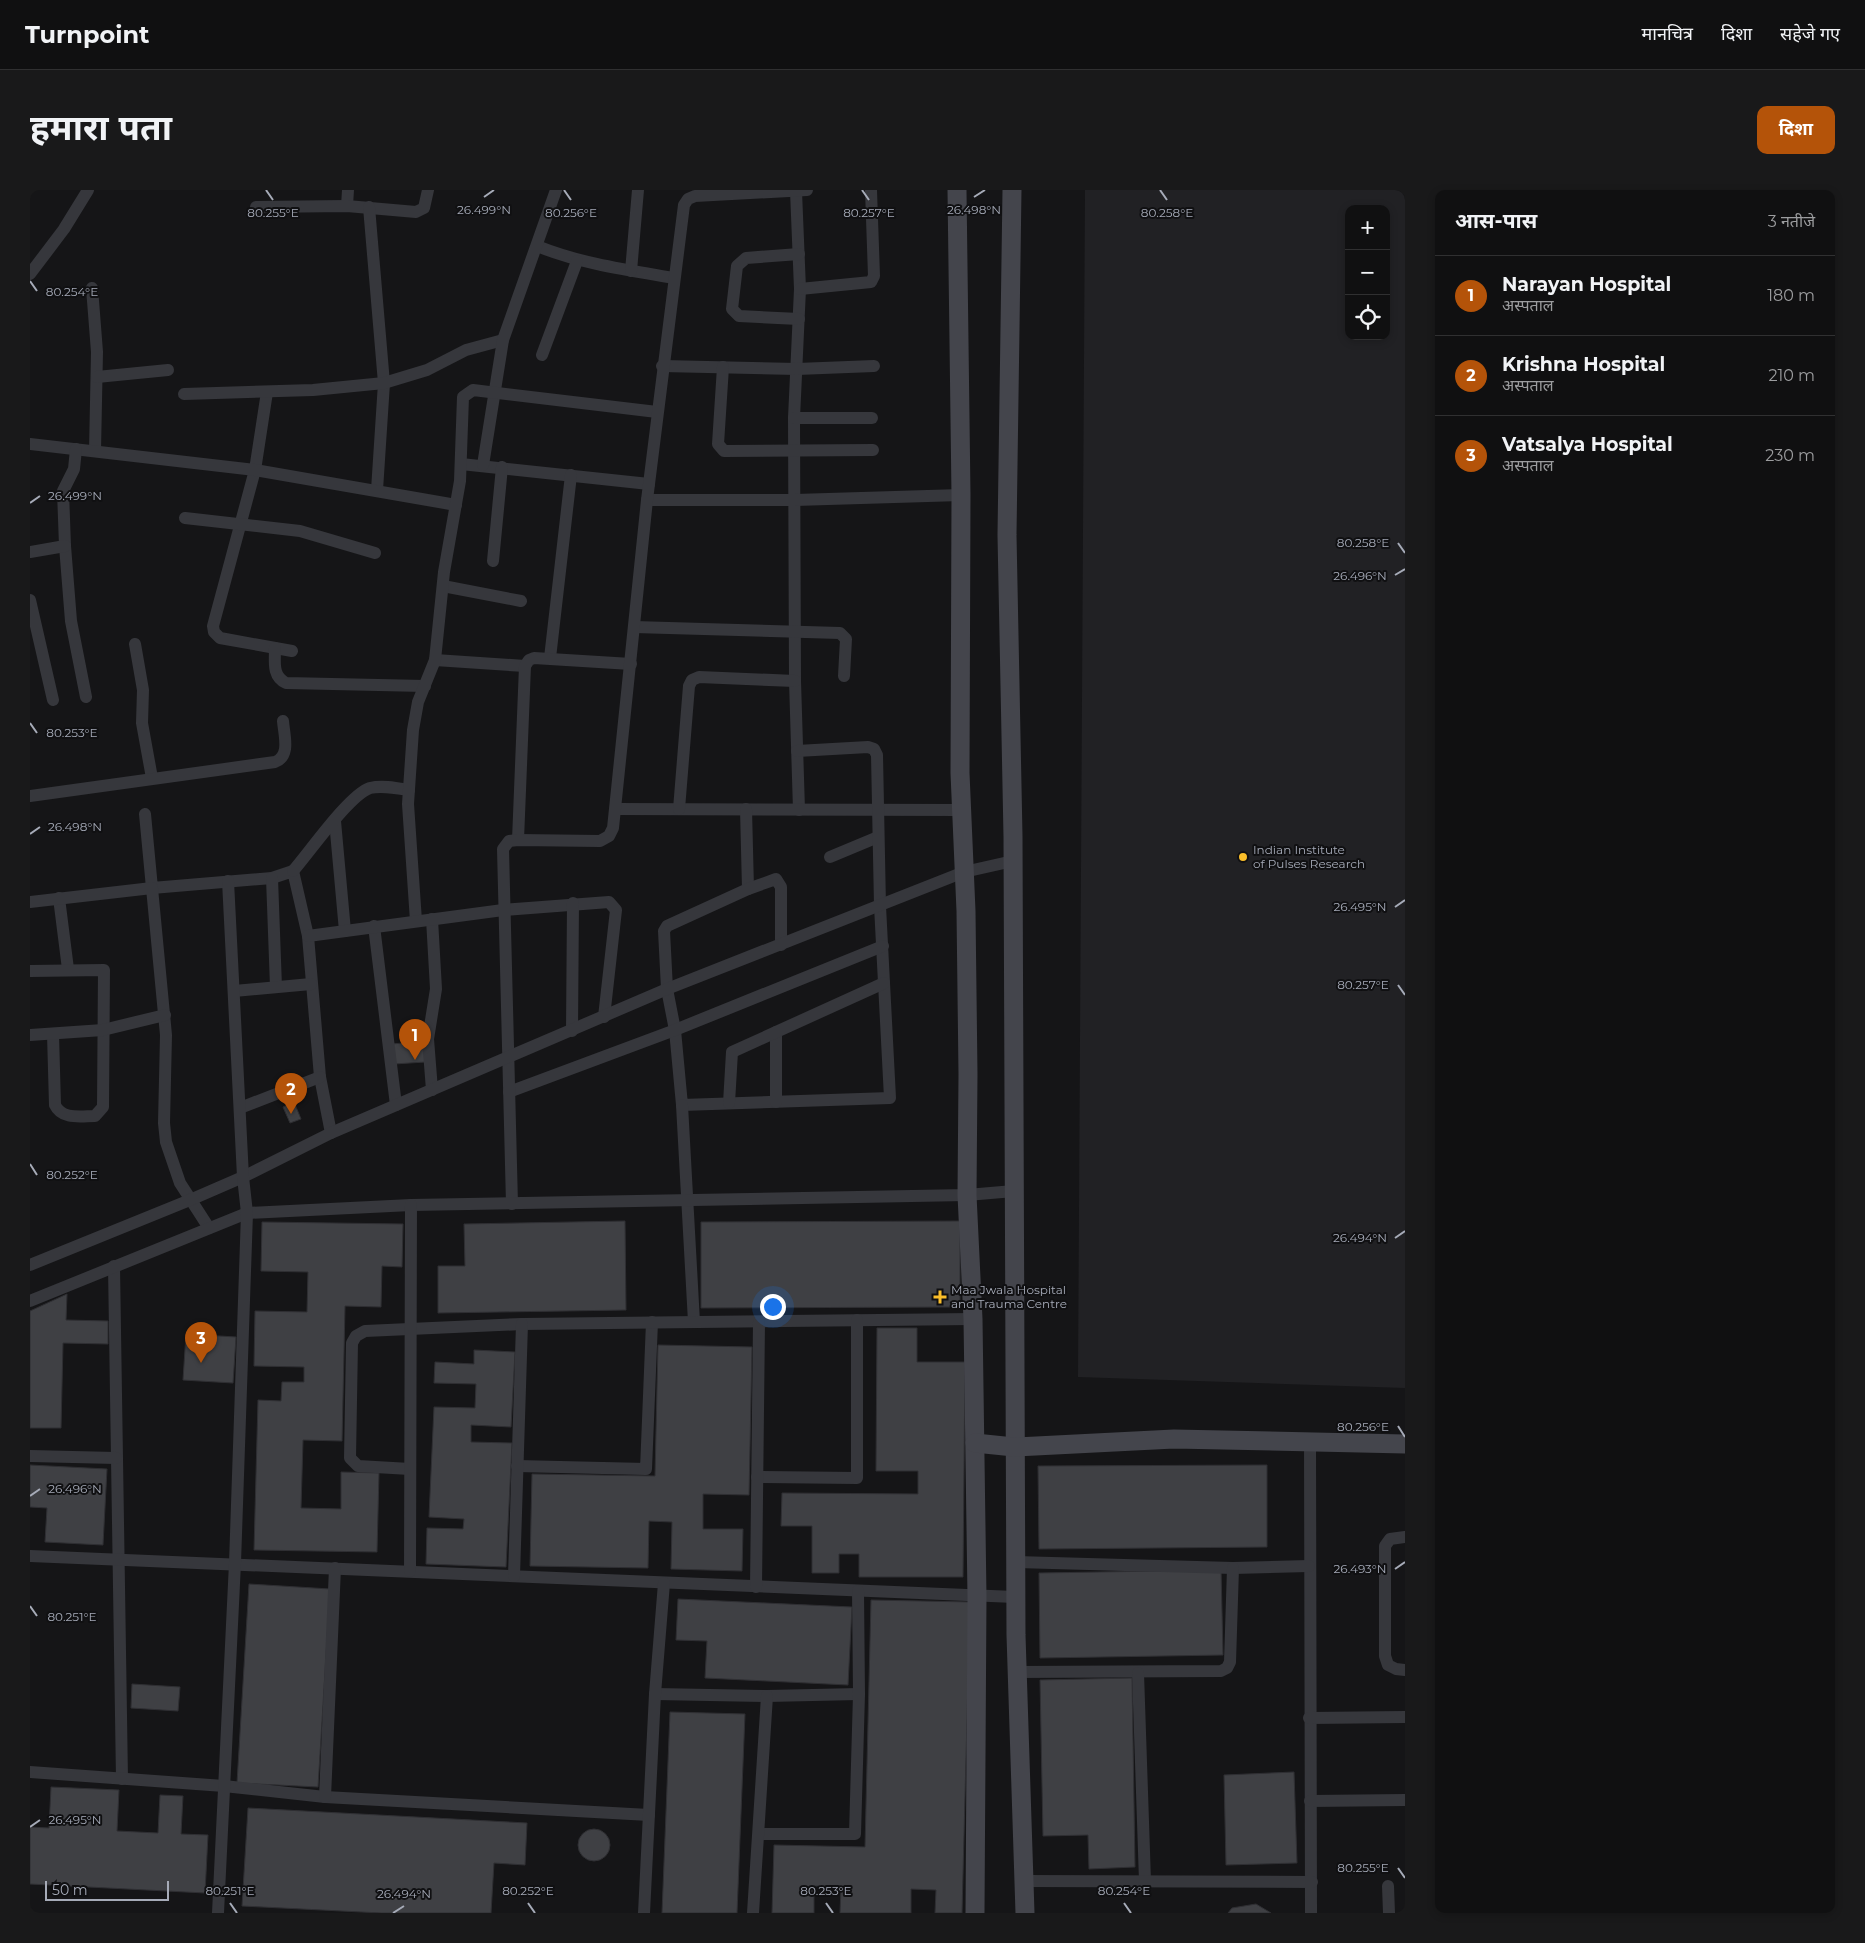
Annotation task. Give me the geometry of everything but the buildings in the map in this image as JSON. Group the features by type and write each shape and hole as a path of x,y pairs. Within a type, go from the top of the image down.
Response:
{"street":[{"path":"30,274 68,224 88,190"},
{"path":"347,206 348,190"},
{"path":"256,208 347,206 416,212 424,208 428,190"},
{"path":"483,465 503,340 538,246 556,190"},
{"path":"631,271 638,190"},
{"path":"512,1204 503,910 503,849 509,841 518,840 600,840 609,836 613,828 662,366 684,205 688,199 695,196 802,190 799,254 799,320 794,418 795,681 799,810"},
{"path":"800,289 871,282 874,276 871,190"},
{"path":"957,190 961,494 962,810 968,1074 967,1195 973,1319 977,1597 975,1913"},
{"path":"1012,190 1007,535 1013,861 1015,1562 1025,1913"},
{"path":"369,207 384,383 377,490"},
{"path":"538,246 576,261 674,278"},
{"path":"799,254 746,258 741,261 737,266 732,309 739,316 799,320"},
{"path":"542,355 576,261"},
{"path":"92,288 96,336 95,451"},
{"path":"184,394 267,392 384,383 427,370 466,350 503,340"},
{"path":"662,366 797,369 874,366"},
{"path":"723,367 718,444 724,451 873,450"},
{"path":"96,377 168,370"},
{"path":"416,921 409,825 409,790 415,717 435,660 443,586 461,464 463,397 473,390 657,412"},
{"path":"267,392 255,470 213,626 214,632 220,638 292,651"},
{"path":"794,418 872,418"},
{"path":"30,444 255,470 456,505"},
{"path":"76,449 74,469 64,485 63,491 65,546 71,621 86,697"},
{"path":"461,464 649,484"},
{"path":"493,561 502,467"},
{"path":"550,658 571,475"},
{"path":"647,500 795,500 961,494"},
{"path":"185,518 241,523 309,533 375,554"},
{"path":"30,552 65,546"},
{"path":"443,586 521,601"},
{"path":"30,600 53,700"},
{"path":"634,627 843,635 846,639 844,676"},
{"path":"135,644 143,690 142,723 152,778"},
{"path":"275,648 276,673 279,679 286,683 425,686"},
{"path":"518,840 525,666 534,658 631,664"},
{"path":"435,660 525,666"},
{"path":"679,809 689,686 692,680 700,677 795,681"},
{"path":"30,796 282,759 285,754 283,721"},
{"path":"682,1105 890,1098 880,906 877,755 874,749 868,747 797,751"},
{"path":"30,902 152,888 272,878 293,871 334,820 368,789 377,787 409,790"},
{"path":"616,809 962,810"},
{"path":"746,809 748,889"},
{"path":"145,814 165,1015 164,1122 171,1158 180,1182 209,1228"},
{"path":"334,820 345,931"},
{"path":"830,858 878,837"},
{"path":"30,1265 190,1200 243,1177 331,1133 666,990 964,872 1013,861"},
{"path":"293,871 308,936 320,1077 331,1133"},
{"path":"272,878 276,987"},
{"path":"694,1322 682,1105 675,1030 666,990 664,931 667,926 771,879 780,882 781,944"},
{"path":"218,1913 235,1563 247,1213 243,1177 228,881"},
{"path":"59,898 68,969"},
{"path":"308,936 503,910 609,902 616,910 604,1017"},
{"path":"572,1030 573,904"},
{"path":"432,920 436,998 428,1039 432,1090"},
{"path":"374,926 396,1105"},
{"path":"509,1092 675,1030 883,946"},
{"path":"30,971 104,970 103,1107 96,1116 63,1115 58,1111 55,1105 53,1034"},
{"path":"729,1103 732,1052 884,983"},
{"path":"234,991 311,984"},
{"path":"30,1035 103,1030 165,1015"},
{"path":"776,1032 776,1102"},
{"path":"240,1108 320,1077"},
{"path":"30,1300 247,1213 411,1205 967,1195 1014,1191"},
{"path":"410,1571 411,1205"},
{"path":"114,1266 117,1560 122,1779"},
{"path":"410,1469 358,1466 350,1458 352,1343 356,1336 365,1331 522,1324 973,1319"},
{"path":"757,1477 858,1478 856,1320"},
{"path":"517,1466 646,1469 652,1322"},
{"path":"756,1587 759,1322"},
{"path":"514,1576 522,1324"},
{"path":"975,1443 1014,1447 1174,1439 1405,1444"},
{"path":"1310,1441 1309,1718 1311,1913"},
{"path":"30,1456 116,1458"},
{"path":"1405,1538 1390,1539 1385,1546 1385,1647 1388,1665 1396,1669 1405,1670"},
{"path":"30,1556 235,1563 977,1597 1016,1597"},
{"path":"1015,1562 1233,1568 1310,1566"},
{"path":"325,1797 335,1568"},
{"path":"1017,1672 1138,1673 1221,1671 1227,1668 1230,1662 1233,1568"},
{"path":"644,1913 655,1694 664,1582"},
{"path":"759,1834 855,1834 859,1694 858,1592"},
{"path":"1138,1673 1145,1881"},
{"path":"655,1694 767,1696 859,1694"},
{"path":"753,1913 767,1696"},
{"path":"1309,1718 1405,1717"},
{"path":"30,1772 224,1786 325,1797 649,1815"},
{"path":"1310,1801 1405,1800"},
{"path":"1024,1881 1312,1882"},
{"path":"1388,1886 1389,1913"}],"shaded area":[{"name":"Indian Institute of Pulses Research","path":"1085,190 1405,190 1405,1388 1078,1377"}],"place":[{"name":"Indian Institute of Pulses Research","path":"1243,857"},
{"name":"Narayan Hospital","path":"415,1060"},
{"name":"Krishna Hospital","path":"291,1114"},
{"name":"Maa Jwala Hospital and Trauma Centre","path":"940,1297"},
{"name":"Vatsalya Hospital","path":"201,1363"}]}
